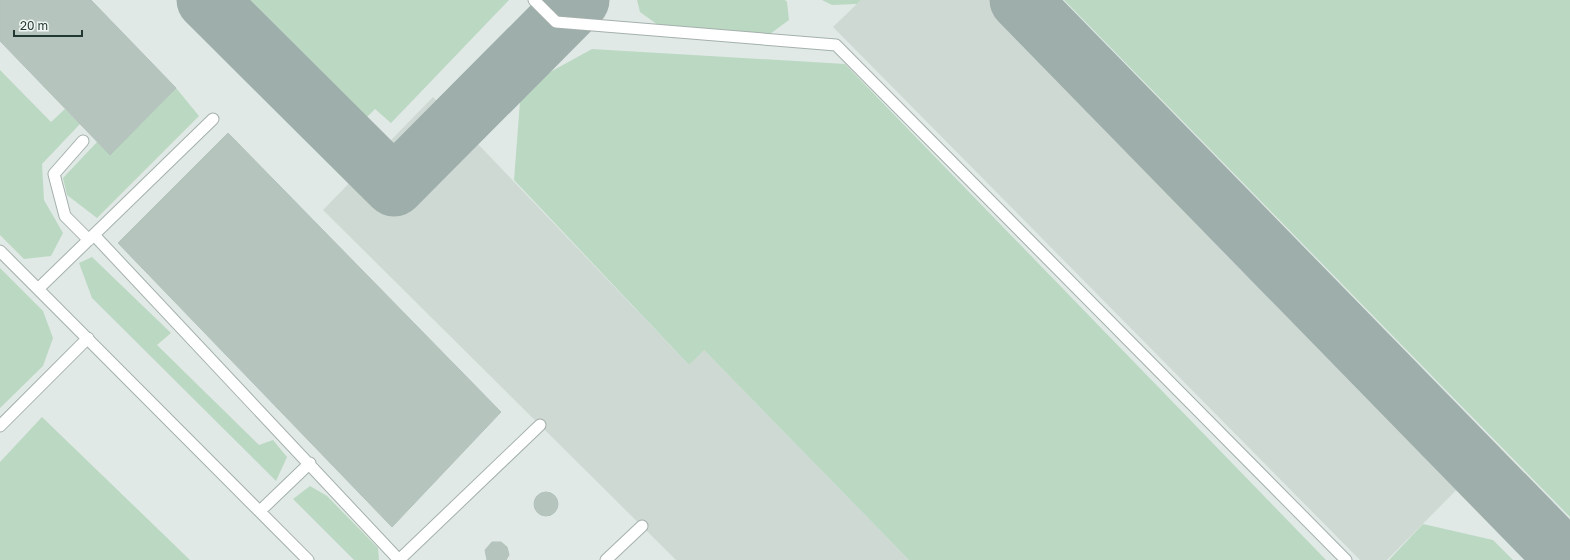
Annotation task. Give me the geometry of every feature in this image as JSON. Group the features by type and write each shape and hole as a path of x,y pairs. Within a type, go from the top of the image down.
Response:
{"lane":[{"path":"534,0 556,22 836,45 1346,560"},
{"path":"38,289 213,119"},
{"path":"83,141 54,174 65,216 91,237 310,463 400,560 540,425"},
{"path":"0,251 308,560"},
{"path":"0,426 88,338"},
{"path":"260,511 310,463"},
{"path":"606,560 642,526"}],"shaded area":[{"path":"861,0 1051,0 1493,453 1387,560 1360,560 833,27"},
{"path":"433,97 689,365 703,349 909,560 676,560 323,210"}],"green space":[{"path":"246,0 509,0 391,123 375,109 363,121"},
{"path":"637,0 785,0 787,2 789,20 770,34 658,25 640,12"},
{"path":"822,0 861,0 857,4 832,5"},
{"path":"1064,0 1570,0 1570,517"},
{"path":"592,49 845,64 1326,560 909,560 704,350 689,365 514,180 521,88"},
{"path":"0,70 51,122 65,109 80,124 42,164 44,200 63,233 51,256 24,259 0,235"},
{"path":"176,88 199,116 97,218 67,195 63,178 97,142 110,155"},
{"path":"92,257 171,333 157,345 259,445 273,440 287,457 276,481 92,298 79,263"},
{"path":"0,268 43,311 53,338 43,366 0,408"},
{"path":"42,417 190,560 0,560 0,462"},
{"path":"310,486 327,496 378,548 379,560 354,560 293,499"},
{"path":"1423,524 1493,540 1513,560 1389,560"}],"building":[{"path":"0,0 91,0 176,88 110,155 0,41"},
{"path":"228,133 501,412 392,527 118,243"},
{"path":"546,492 555,495 558,504 555,513 546,516 537,513 534,504 537,495"},
{"path":"492,542 501,542 507,547 509,555 506,560 487,560 485,550"}],"taxiway":[{"path":"207,0 394,186 579,0"},
{"path":"1020,0 1567,560"}]}
